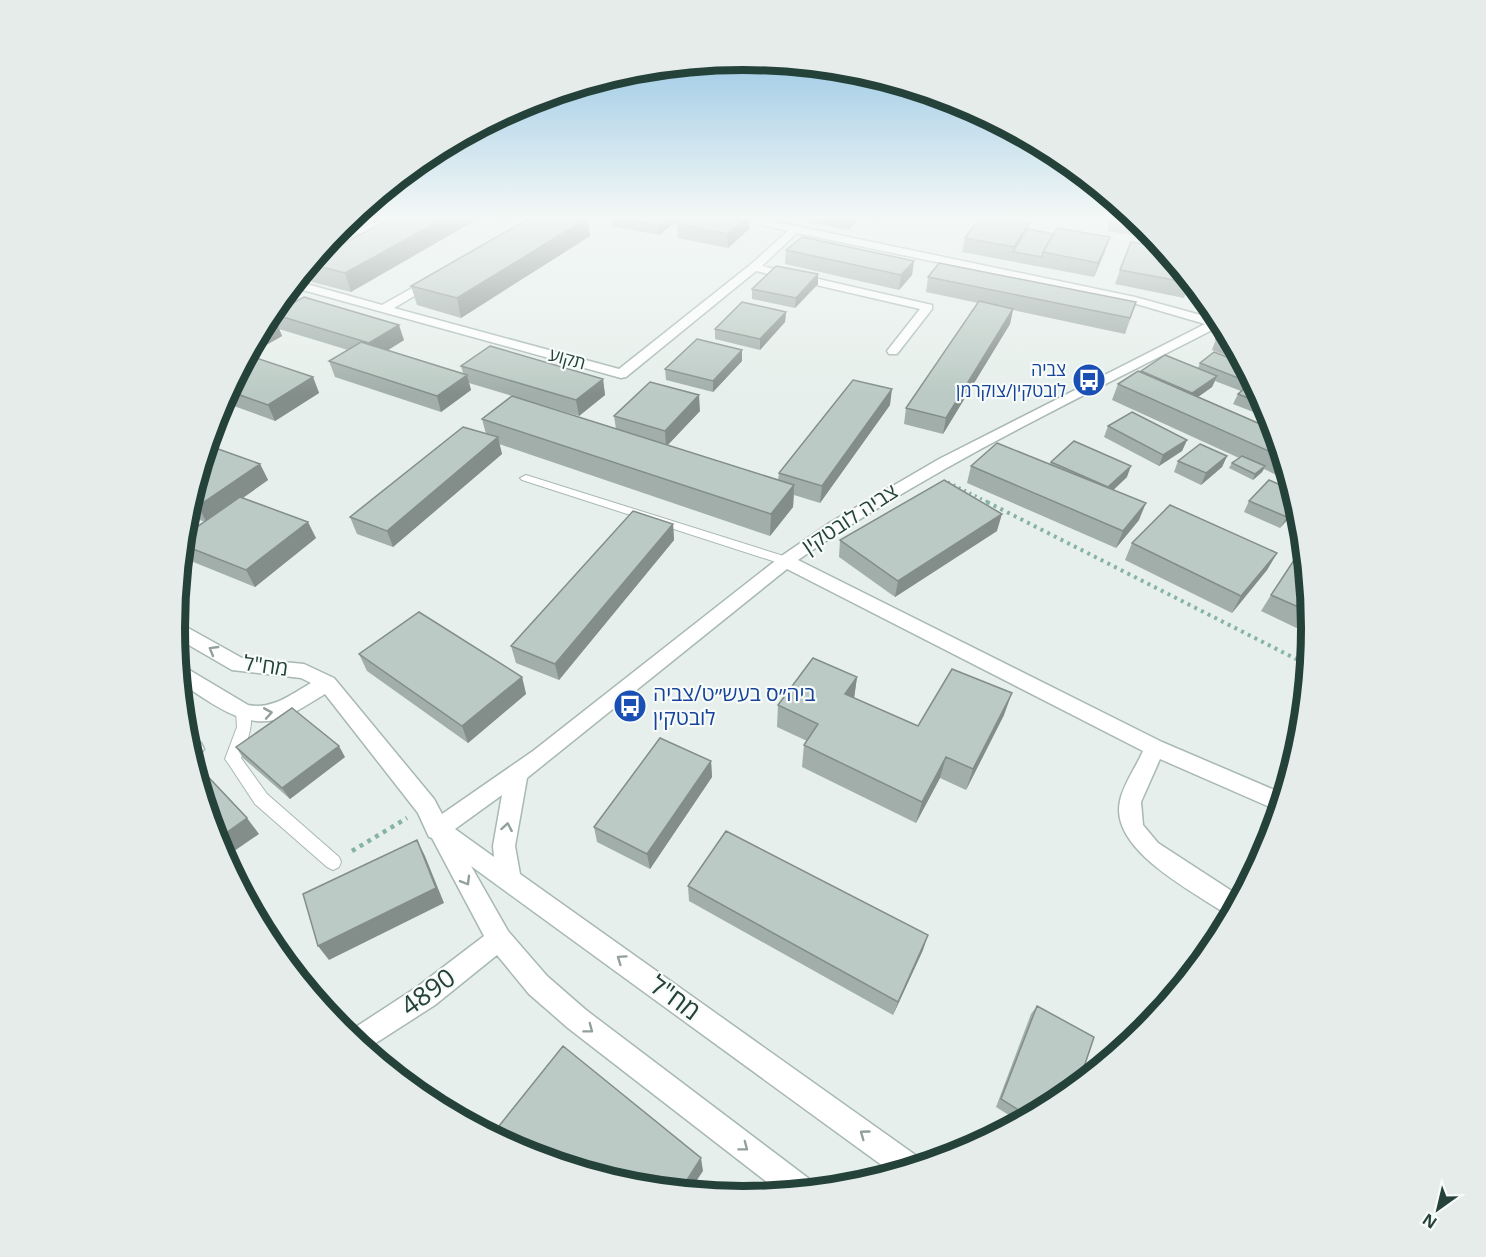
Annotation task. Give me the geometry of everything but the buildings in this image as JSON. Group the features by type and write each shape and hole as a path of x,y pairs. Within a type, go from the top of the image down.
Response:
{"street":[{"path":"384,309 438,278"},
{"name":"תקוע","path":"302,286 621,374 741,278"},
{"path":"800,278 928,307 893,351"},
{"path":"1030,278 1135,300 1208,319"},
{"name":"צביה לובטקין","path":"437,830 517,773 827,531 926,471 1211,325"},
{"path":"786,561 1155,747 1274,800"},
{"name":"מח\"ל","path":"185,634 239,666 304,672 327,683 426,806 437,830 499,939 538,985 577,1019 793,1184"},
{"name":"מח\"ל","path":"187,678 243,712 258,715 281,710 327,683"},
{"path":"1155,747 1130,802 1132,828 1150,850 1229,902"},
{"path":"509,880 504,846 517,773"},
{"name":"מח\"ל","path":"437,830 902,1163"},
{"name":"4890","path":"363,1037 426,996 499,939"}],"lane":[{"path":"526,478 786,561"},
{"path":"243,712 244,727 233,759 261,799 333,862"}],"path":[{"path":"926,471 1300,660"},
{"path":"333,862 426,806"}],"place":[{"name":"צביה לובטקין/צוקרמן","path":"1089,380"},
{"name":"ביה״ס בעש״ט/צביה לובטקין","path":"630,706"}]}
